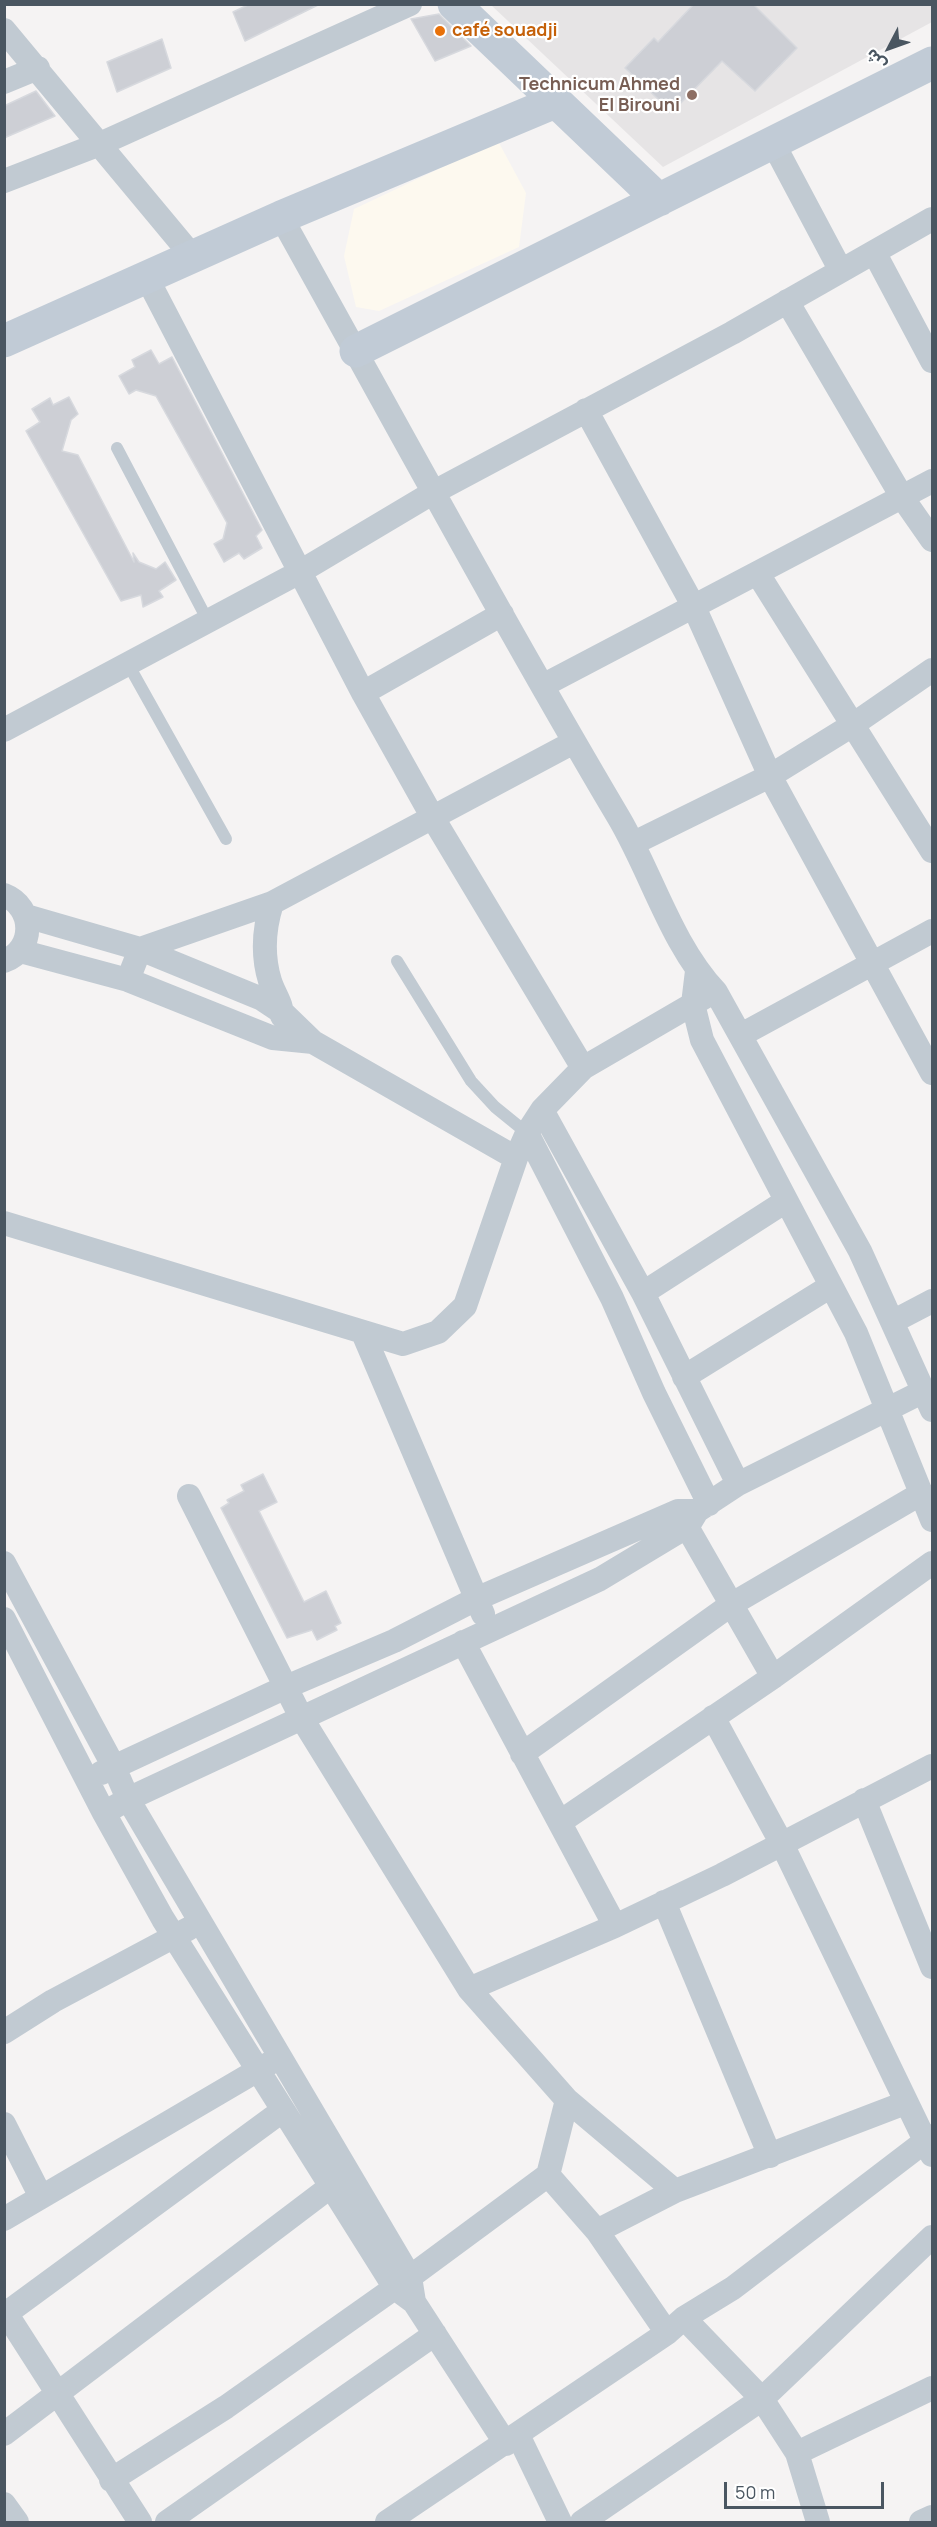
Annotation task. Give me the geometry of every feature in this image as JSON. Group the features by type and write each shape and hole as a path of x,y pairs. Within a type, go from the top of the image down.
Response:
{"street":[{"path":"4,181 100,144 410,4"},
{"path":"454,4 659,200"},
{"path":"4,30 38,68 193,257"},
{"path":"356,351 933,63"},
{"path":"4,82 38,68"},
{"path":"4,340 280,217 555,102"},
{"path":"773,143 841,271"},
{"path":"104,1813 128,1799 301,1717 600,1579 738,1484 888,1410 928,1401 894,1321 820,1177 716,992 696,971 634,843 574,742 280,217"},
{"path":"4,730 298,573 434,492 787,301 933,219"},
{"path":"874,252 933,361"},
{"path":"147,278 298,573 363,693 433,818 583,1068"},
{"path":"787,301 902,497 933,540"},
{"path":"586,410 694,607 770,776 933,1072"},
{"path":"544,685 933,481"},
{"path":"758,574 851,726 933,851"},
{"path":"363,693 502,614"},
{"path":"634,843 770,776 851,726 933,670"},
{"path":"128,980 140,949 272,903 574,742"},
{"path":"4,895 20,905 26,916 28,928 12,956 128,980 273,1038 313,1042"},
{"path":"272,903 265,926 266,958 270,980 283,1013 273,1038"},
{"path":"26,916 140,949 262,999 283,1013 313,1042 516,1158"},
{"path":"741,1035 933,931"},
{"path":"696,971 693,1004 702,1040 856,1333 933,1520"},
{"path":"4,1224 403,1344 438,1332 465,1306 516,1158 542,1110 583,1068 716,992"},
{"path":"542,1110 644,1293 738,1484"},
{"path":"528,1133 612,1298 654,1393 693,1513 732,1604 773,1677"},
{"path":"644,1293 786,1201"},
{"path":"684,1377 831,1286"},
{"path":"894,1321 933,1301"},
{"path":"363,1333 489,1630"},
{"path":"522,1754 732,1604 922,1493"},
{"path":"189,1496 301,1717 469,1989 567,2100 675,2191"},
{"path":"88,1780 286,1687 394,1641 476,1599 693,1513"},
{"path":"4,1563 114,1767 128,1799 280,2057 402,2282 435,2334 512,2440 560,2523"},
{"path":"560,1822 773,1677 933,1563"},
{"path":"4,1619 104,1813 174,1937 330,2187 402,2282"},
{"path":"463,1642 615,1926"},
{"path":"387,2523 733,2288 930,2144 905,2103 783,1846 713,1717"},
{"path":"469,1989 615,1926 783,1846 864,1800 933,1767"},
{"path":"864,1800 933,1967"},
{"path":"664,1902 770,2156"},
{"path":"4,2032 53,2001 200,1921"},
{"path":"4,2219 280,2057"},
{"path":"111,2480 226,2407 548,2175 567,2100"},
{"path":"597,2231 675,2191 905,2103"},
{"path":"140,2523 5,2313 282,2111"},
{"path":"4,2124 41,2197"},
{"path":"548,2175 675,2326 762,2399 797,2452 818,2523"},
{"path":"4,2434 59,2395 330,2187"},
{"path":"582,2523 762,2399 933,2237"},
{"path":"167,2523 435,2334"},
{"path":"797,2452 933,2388"},
{"path":"4,2504 17,2523"},
{"path":"921,2523 933,2517"}],"lane":[{"path":"117,448 208,621"},
{"path":"128,664 226,839"},
{"path":"397,961 471,1081 495,1107 528,1133"}],"shaded area":[{"name":"Technicum Ahmed El Birouni","path":"932,4 932,22 663,167 491,5"},
{"path":"498,141 526,193 519,247 379,311 356,307 344,256 354,209"}],"building":[{"path":"250,4 320,4 245,41 233,12"},
{"path":"694,4 753,4 797,48 755,91 722,61 672,112 625,68 654,38 658,42"},
{"name":"café souadji","path":"439,14 471,46 435,61 411,19"},
{"path":"162,39 171,68 117,92 107,62"},
{"path":"36,91 55,116 4,138 4,106"},
{"path":"151,350 159,364 172,357 262,530 256,536 262,548 244,559 239,553 224,562 214,544 223,539 227,523 156,396 136,390 129,394 119,376 135,367 132,360"},
{"path":"69,397 78,414 71,420 62,451 78,455 134,562 133,553 139,562 156,569 165,562 176,580 159,591 163,597 143,607 141,595 121,601 26,431 40,422 32,409 50,398 53,405"},
{"path":"263,1474 277,1502 259,1511 304,1602 326,1591 341,1623 335,1626 337,1630 317,1640 312,1630 287,1638 221,1508 229,1503 227,1500 244,1491 241,1485"}],"place":[{"name":"café souadji","path":"440,31"},
{"name":"Technicum Ahmed El Birouni","path":"692,95"}]}
